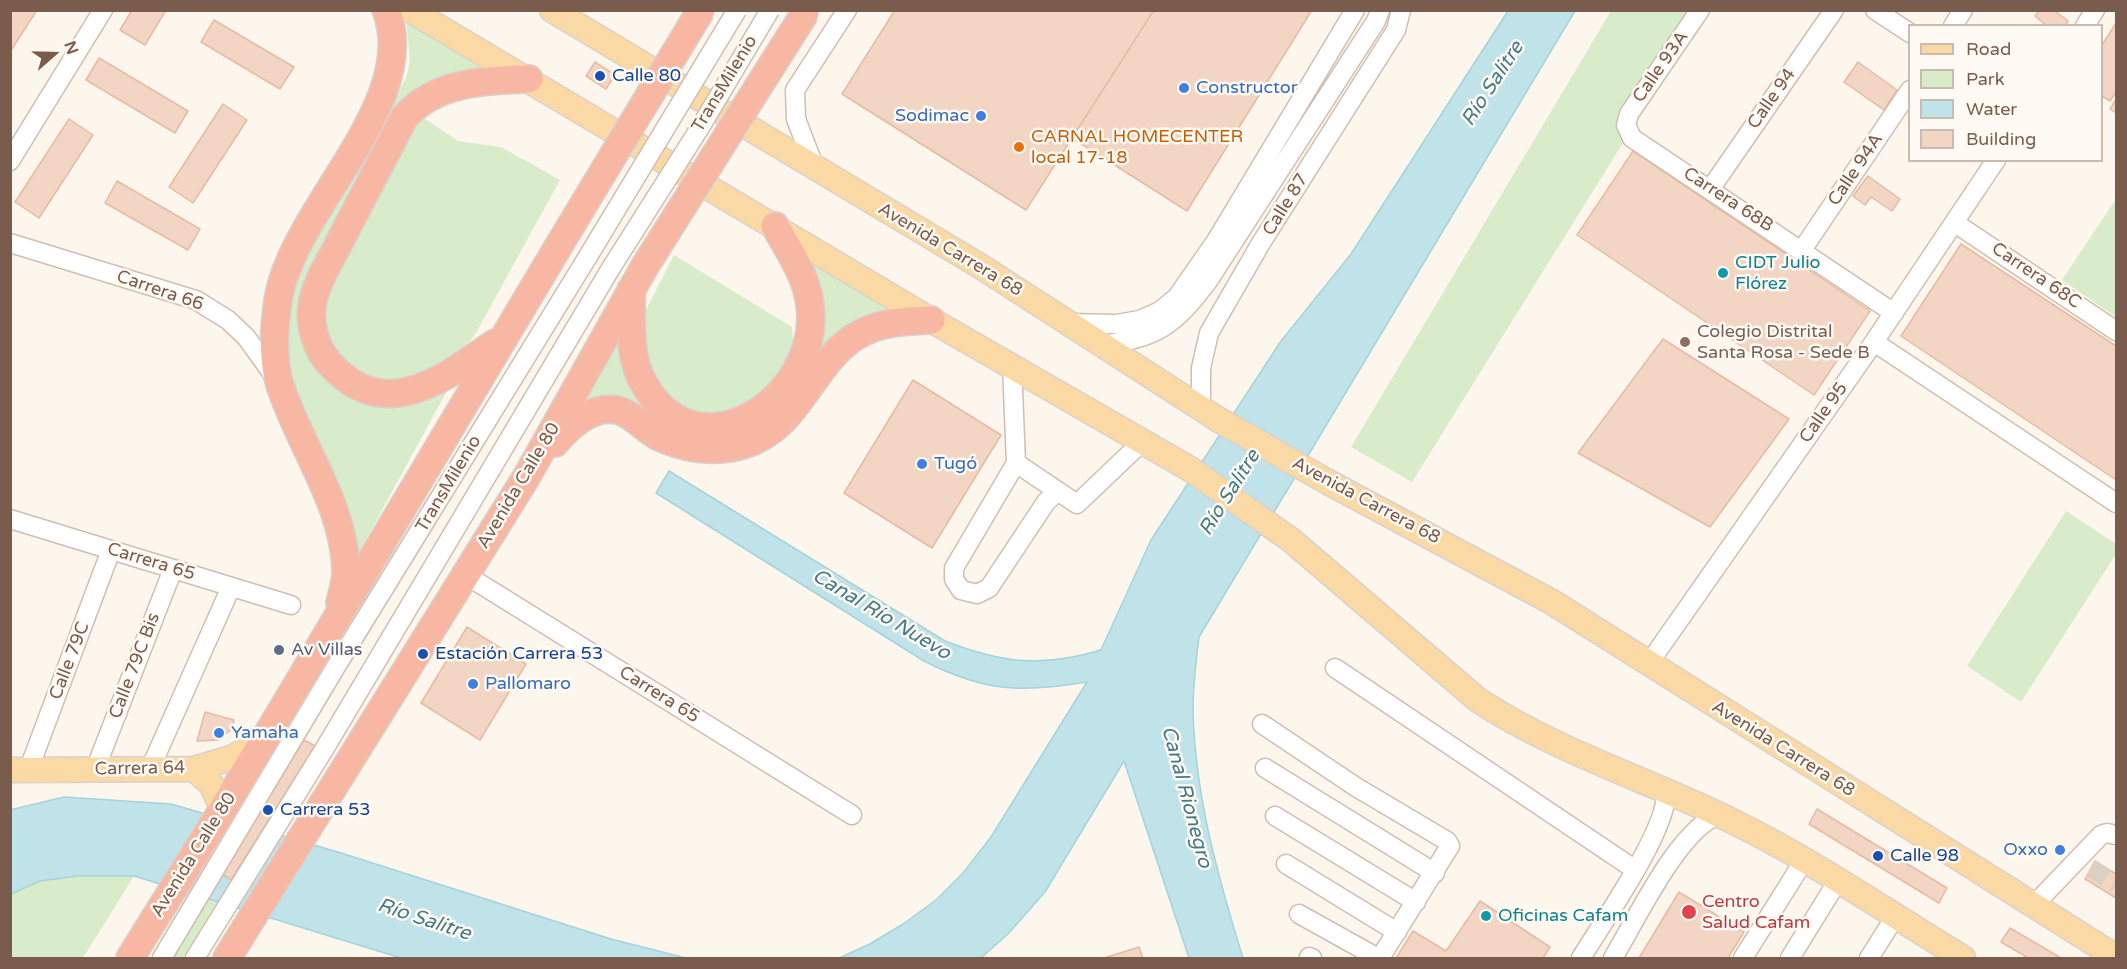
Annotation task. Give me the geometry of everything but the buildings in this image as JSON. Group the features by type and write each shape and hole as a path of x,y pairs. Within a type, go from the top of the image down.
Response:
{"highway":[{"path":"337,619 346,574 337,518 279,383 274,325 280,290 305,232 374,113 388,81 393,42 386,10"},
{"name":"Avenida Calle 80","path":"130,958 223,809 700,10"},
{"name":"Avenida Calle 80","path":"227,958 527,476 645,266 806,12"},
{"path":"503,337 434,384 404,394 383,393 359,387 343,378 326,360 313,333 312,306 330,262 404,118 412,108 436,94 463,85 530,79"},
{"path":"631,290 635,362 641,379 656,402 677,419 699,425 736,424 778,397 794,375 811,330 811,305 806,284 775,226"},
{"path":"527,476 566,429 578,420 599,411 624,412 658,436 693,448 722,450 746,444 771,431 792,413 829,361 855,336 890,324 931,320"}],"main road":[{"path":"410,10 530,79 931,320 1190,469 1291,540 1478,700 1546,741 1759,834 1963,958"},
{"name":"Avenida Carrera 68","path":"552,10 816,171 980,266 1210,415 1328,482 1552,602 2116,957"},
{"name":"Carrera 64","path":"19,770 194,769 231,758 264,740"},
{"path":"194,769 216,791 223,809"}],"street":[{"path":"10,161 103,10"},
{"name":"TransMilenio","path":"162,958 337,665 737,10"},
{"name":"TransMilenio","path":"195,958 331,738 611,268 770,10"},
{"path":"816,171 796,119 795,90 847,10"},
{"path":"1068,323 1116,324 1140,320 1160,311 1177,297 1216,241 1355,10"},
{"name":"Calle 87","path":"1101,345 1156,333 1188,308 1376,21 1380,10"},
{"name":"Calle 87","path":"1210,415 1201,368 1209,333 1267,234 1396,30 1401,10"},
{"name":"Calle 93A","path":"1626,125 1629,114 1700,10"},
{"name":"Calle 94","path":"1710,189 1834,10"},
{"path":"1875,10 1908,32"},
{"path":"1954,24 1963,10"},
{"path":"2086,24 2095,10"},
{"name":"Calle 94A","path":"1802,250 1908,93"},
{"name":"Carrera 68B","path":"1626,125 1632,138 1893,313"},
{"name":"Calle 95","path":"1649,663 1874,342 1995,162"},
{"name":"Carrera 68C","path":"1955,223 2116,331"},
{"name":"Carrera 66","path":"10,243 196,300 228,320 246,337 279,383"},
{"path":"1874,342 2116,502"},
{"path":"1012,366 1012,469 954,568 954,579 961,590 977,594 989,588 1052,496"},
{"path":"1012,469 1052,496 1077,504 1143,441"},
{"name":"Carrera 65","path":"10,519 291,605"},
{"name":"Calle 79C","path":"19,770 111,550"},
{"name":"Calle 79C Bis","path":"98,762 172,569"},
{"name":"Carrera 65","path":"466,575 852,815"},
{"path":"150,769 231,587"},
{"path":"1335,668 1635,869"},
{"path":"1262,724 1356,787 1447,841 1450,846 1379,958 1299,914"},
{"path":"1265,768 1435,873"},
{"path":"1581,958 1664,816 1666,792"},
{"path":"1613,958 1672,859 1696,830 1719,815"},
{"path":"1275,816 1416,902"},
{"path":"2033,906 2085,865 2101,836 2107,833 2116,835"},
{"path":"1743,958 1803,862"},
{"path":"1286,864 1397,932"},
{"path":"1790,958 1836,882"},
{"path":"1869,958 1894,917"}],"green space":[{"path":"1611,11 1705,11 1412,482 1351,447"},
{"path":"406,18 499,74 425,89 304,343 311,359 325,379 347,394 379,395 448,389 357,556 296,389 283,330 305,254 406,78 410,61"},
{"path":"421,116 458,141 501,147 560,180 476,333 459,356 442,370 379,385 348,372 321,326 325,295 402,145"},
{"path":"2116,199 2116,317 2062,280"},
{"path":"674,255 792,327 794,353 755,404 726,414 698,416 676,405 653,381 643,353 645,312"},
{"path":"810,260 906,316 807,368 821,314 820,288"},
{"path":"625,331 652,414 633,404 616,401 578,405"},
{"path":"2066,511 2116,544 2116,554 2021,702 1967,666"},
{"path":"221,873 231,880 183,958 168,958"},
{"path":"77,876 134,876 83,958 11,958 10,894 40,881"}],"water":[{"path":"1508,11 1575,11 1199,637 1193,710 1198,774 1209,836 1243,958 1189,958 1124,761 1045,892 1008,934 981,958 839,958 870,944 903,924 936,900 963,873 991,837 1087,682 1042,688 1004,687 966,679 924,661 656,493 669,471 945,641 985,654 1022,660 1059,659 1101,650 1151,540 1281,341 1351,254"},
{"name":"Río Salitre","path":"64,797 171,804 338,852 611,939 686,958 401,958 134,876 77,876 40,881 11,894 10,810"}],"tunnel":[{"path":"2091,868 2116,884"}],"place":[{"name":"Calle 80","path":"600,76"},
{"name":"Constructor","path":"1184,88"},
{"name":"Sodimac","path":"981,116"},
{"name":"CARNAL HOMECENTER local 17-18","path":"1019,147"},
{"name":"CIDT Julio Flórez","path":"1723,273"},
{"name":"Colegio Distrital Santa Rosa - Sede B","path":"1685,342"},
{"name":"Tugó","path":"922,464"},
{"name":"Av Villas","path":"279,650"},
{"name":"Estación Carrera 53","path":"423,654"},
{"name":"Pallomaro","path":"473,684"},
{"name":"Yamaha","path":"219,733"},
{"name":"Carrera 53","path":"268,810"},
{"name":"Oxxo","path":"2060,850"},
{"name":"Calle 98","path":"1878,856"},
{"name":"Centro Salud Cafam","path":"1689,912"},
{"name":"Oficinas Cafam","path":"1486,916"}],"water label":[{"name":"Canal Río Nuevo","path":"881,615"},
{"name":"Canal Rionegro","path":"1186,797"}]}
